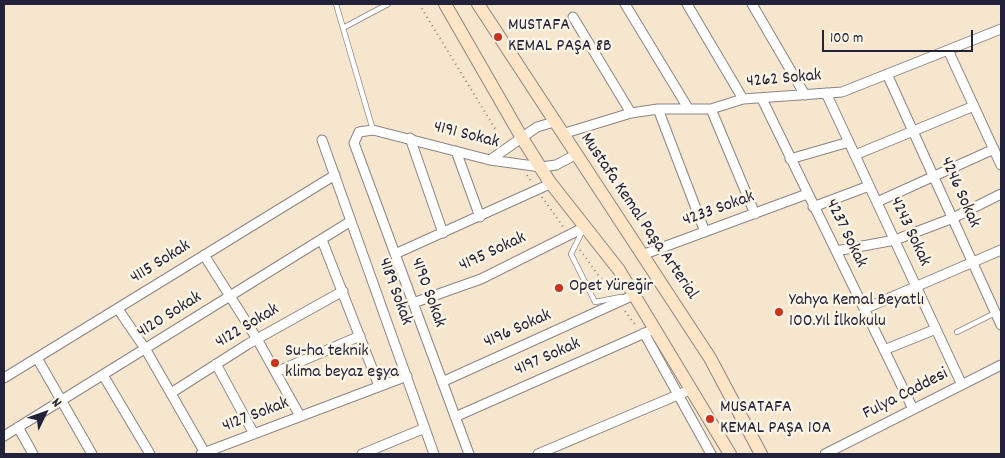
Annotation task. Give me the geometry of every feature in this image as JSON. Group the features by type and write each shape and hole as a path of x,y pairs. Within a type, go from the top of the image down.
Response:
{"main road":[{"path":"446,4 522,138 552,184 618,270 634,295 649,331 692,389 728,450"},
{"name":"Mustafa Kemal Paşa Arterial","path":"478,4 575,155 710,358 761,454"}],"street":[{"path":"625,4 688,108"},
{"path":"687,4 743,99"},
{"path":"752,4 805,95"},
{"path":"573,17 631,113"},
{"name":"4262 Sokak","path":"562,134 631,113 658,109 711,109 743,99 842,92 1001,30"},
{"path":"948,50 1001,165"},
{"name":"4246 Sokak","path":"887,74 952,218 998,312 1001,325"},
{"name":"4243 Sokak","path":"826,93 962,385"},
{"name":"4237 Sokak","path":"762,99 913,409"},
{"path":"855,155 974,106"},
{"path":"658,109 705,232"},
{"path":"711,109 755,214"},
{"path":"490,160 537,127 554,122"},
{"name":"4191 Sokak","path":"373,130 490,160 541,167 556,165 575,155"},
{"name":"4190 Sokak","path":"373,130 359,132 354,143 469,454"},
{"path":"410,138 443,233"},
{"name":"4189 Sokak","path":"322,140 434,454"},
{"path":"790,159 849,142"},
{"path":"877,202 994,149"},
{"path":"456,151 480,217"},
{"name":"4115 Sokak","path":"4,378 335,175"},
{"path":"395,254 552,184"},
{"path":"814,207 869,186"},
{"name":"4233 Sokak","path":"642,255 807,194"},
{"path":"836,251 895,240 952,218 1001,194"},
{"name":"4120 Sokak","path":"4,436 352,222"},
{"name":"4195 Sokak","path":"413,303 481,279 585,226"},
{"path":"322,240 379,386"},
{"path":"864,309 1001,250"},
{"path":"204,255 257,339 300,416"},
{"name":"4122 Sokak","path":"171,393 257,339 343,291"},
{"name":"4196 Sokak","path":"442,382 634,295"},
{"path":"118,309 146,350 203,453"},
{"path":"884,350 936,329"},
{"path":"649,331 678,395 710,454 728,450"},
{"name":"4197 Sokak","path":"455,417 649,331"},
{"path":"276,372 360,336"},
{"path":"37,358 92,454"},
{"path":"216,364 254,434"},
{"name":"Fulya Caddesi","path":"824,454 1001,365"},
{"path":"104,375 150,454"},
{"name":"4127 Sokak","path":"203,453 407,376"},
{"path":"538,454 692,389"},
{"path":"18,427 34,454"},
{"path":"362,454 425,428"}],"lane":[{"path":"336,4 373,130"},
{"path":"343,28 388,4"},
{"path":"585,226 571,254 596,302 634,295"},
{"path":"957,332 998,312"}],"place":[{"name":"MUSTAFA KEMAL PAŞA 8B","path":"498,37"},
{"name":"Opet Yüreğir","path":"559,288"},
{"name":"Yahya Kemal Beyatlı 100.Yıl İlkokulu","path":"779,312"},
{"name":"Su-ha teknik klima beyaz eşya","path":"275,363"},
{"name":"MUSATAFA KEMAL PAŞA 10A","path":"710,419"}]}
